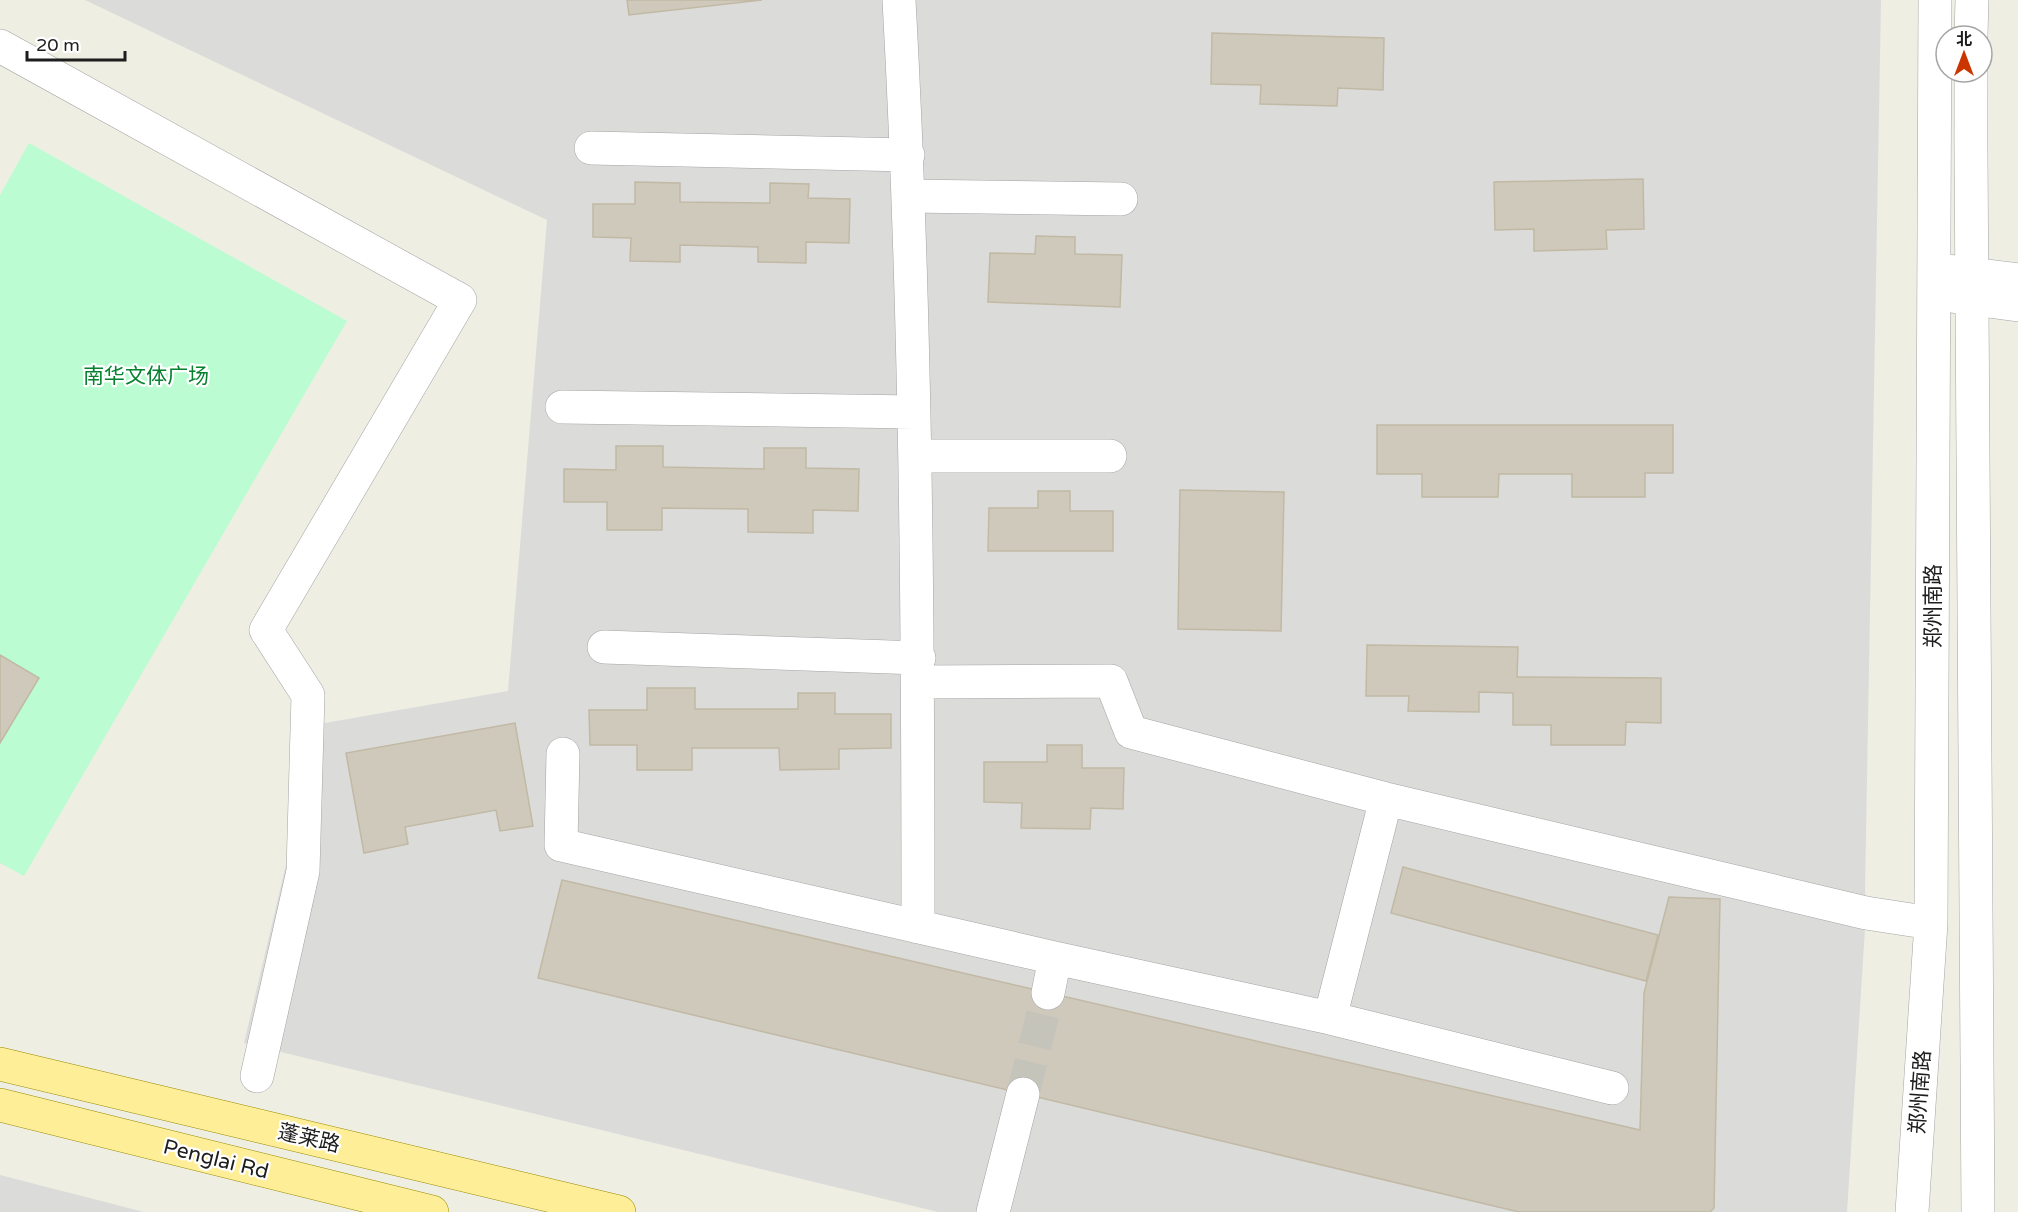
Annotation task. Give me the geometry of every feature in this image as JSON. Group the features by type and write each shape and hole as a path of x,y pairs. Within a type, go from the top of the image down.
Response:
{"main road":[{"name":"蓬莱路","path":"0,1064 619,1212"},
{"name":"Penglai Rd","path":"0,1105 432,1212"}],"street":[{"path":"899,0 908,155 915,456 919,670 918,927"},
{"name":"郑州南路","path":"1912,1212 1931,923 1935,0"},
{"path":"1971,24 1972,0"},
{"path":"0,46 460,300 266,630 308,695 303,871 257,1076"},
{"name":"郑州南路","path":"1971,84 1978,920 1978,1212"},
{"path":"591,148 908,155"},
{"path":"908,196 1121,200"},
{"path":"1971,286 2018,280"},
{"path":"1934,281 1971,286 2018,304"},
{"path":"562,407 914,412"},
{"path":"915,456 1110,456"},
{"path":"603,647 919,670 1112,681 1131,732 1386,799 1866,913 1931,923"},
{"path":"563,754 561,845 1055,958 1330,1018 1612,1088"},
{"path":"1330,1018 1386,799"},
{"path":"1047,993 1055,958"},
{"path":"993,1212 1023,1094"}],"shaded area":[{"path":"85,0 1881,0 1866,913 1847,1212 938,1212 244,1043 319,724 508,691 547,220"},
{"path":"0,1175 144,1212 0,1212"}],"green space":[{"name":"南华文体广场","path":"29,143 347,321 24,876 0,863 0,195"}],"building":[{"path":"627,0 762,0 629,15"},
{"path":"1212,33 1384,38 1383,90 1338,88 1337,106 1260,104 1261,85 1211,84"},
{"path":"1643,179 1644,229 1606,230 1607,249 1534,251 1534,229 1495,230 1494,182"},
{"path":"635,182 680,183 680,202 770,203 770,183 809,184 808,198 850,199 849,243 806,242 806,263 758,262 758,247 680,245 680,262 630,261 631,238 593,237 593,204 635,204"},
{"path":"1036,236 1075,237 1075,254 1122,255 1120,307 988,302 990,253 1035,254"},
{"path":"1377,425 1673,425 1673,473 1645,473 1645,497 1572,497 1572,474 1499,474 1498,497 1422,497 1422,474 1377,474"},
{"path":"616,446 663,446 663,467 764,469 764,448 806,448 806,468 859,469 858,511 813,510 813,533 748,532 748,509 662,508 662,530 607,530 607,502 564,502 564,469 616,470"},
{"path":"1180,490 1284,492 1281,631 1178,629"},
{"path":"1038,491 1070,491 1070,511 1113,511 1113,551 988,551 989,508 1038,508"},
{"path":"1367,645 1518,647 1517,677 1661,678 1661,723 1626,722 1625,745 1551,745 1551,725 1513,725 1513,693 1479,692 1479,712 1408,711 1409,696 1366,696"},
{"path":"0,655 39,678 0,743"},
{"path":"647,688 695,688 695,709 798,709 798,693 835,693 835,714 891,714 891,748 839,749 839,769 780,770 779,748 692,748 692,770 637,770 637,745 590,745 589,710 647,710"},
{"path":"515,723 533,826 500,831 496,810 405,827 408,844 364,853 346,753"},
{"path":"1047,745 1082,745 1082,768 1124,768 1123,809 1091,808 1090,829 1021,828 1022,803 984,802 984,762 1047,762"},
{"path":"1403,867 1658,935 1646,981 1391,913"},
{"path":"562,880 1640,1130 1644,993 1669,897 1720,899 1714,1208 1710,1212 1519,1212 538,978"}],"tunnel":[{"path":"1023,1094 1048,993"}]}
